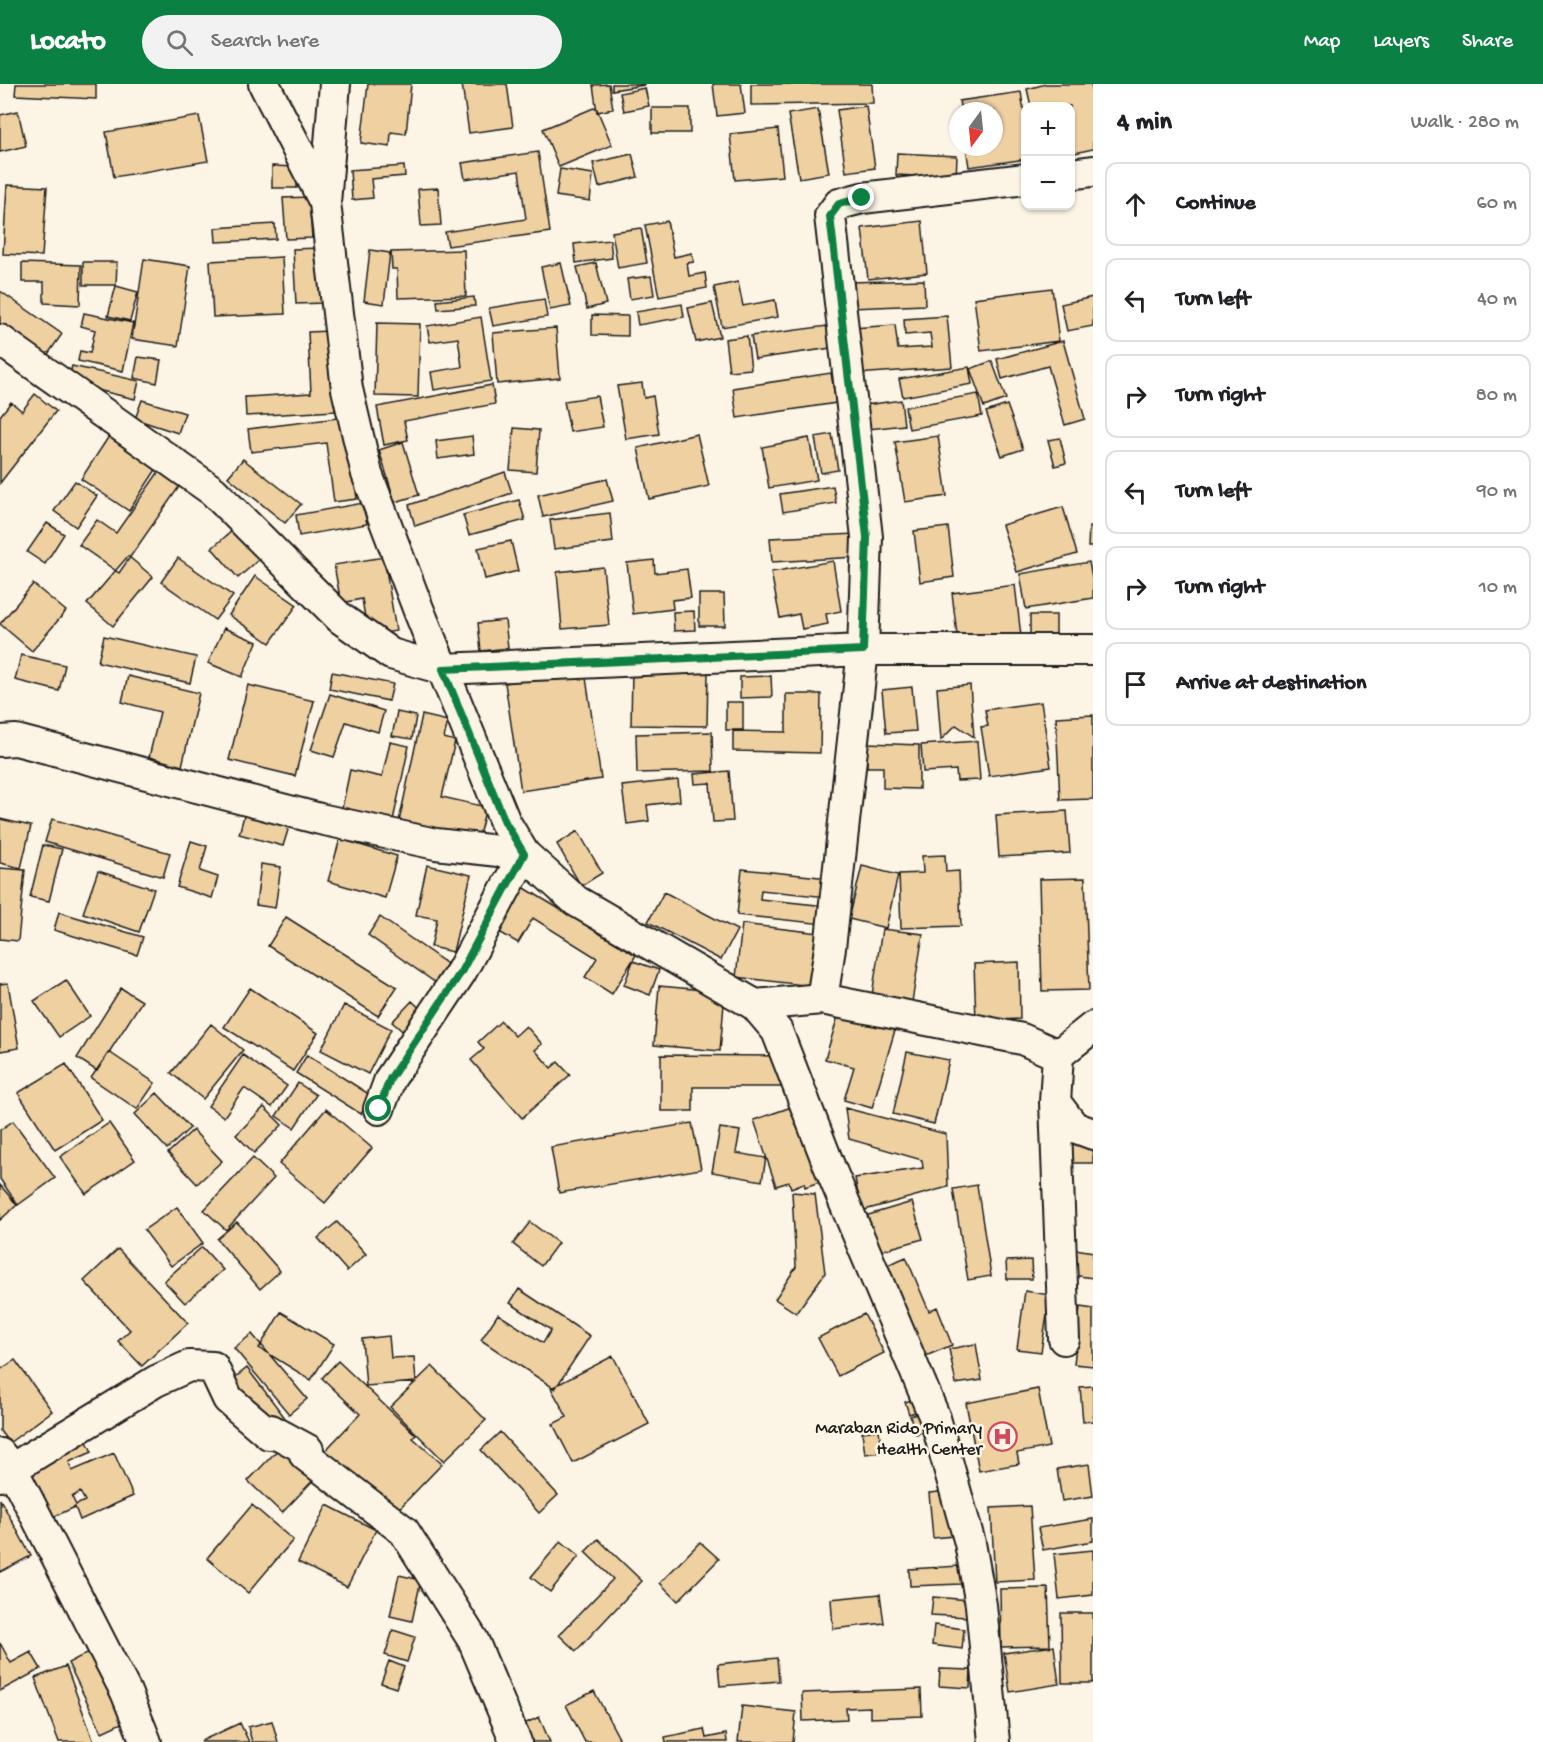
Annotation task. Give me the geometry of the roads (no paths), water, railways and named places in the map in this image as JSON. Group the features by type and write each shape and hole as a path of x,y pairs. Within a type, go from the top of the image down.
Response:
{"street":[{"path":"264,84 324,202"},
{"path":"335,84 324,202 347,389 367,474 443,669 505,822 524,854 576,902 755,1005 777,1031 830,1168 935,1418 970,1543 981,1605 994,1742"},
{"path":"1075,173 1093,171"},
{"path":"822,999 832,937 863,650 867,537 830,216 839,204 862,198 1021,180"},
{"path":"0,340 213,491 340,618 391,654 443,669 863,650 1093,650"},
{"path":"0,741 16,740 320,819 436,844 524,854"},
{"path":"379,1109 390,1079 461,972 524,854"},
{"path":"755,1005 822,999 1022,1039 1058,1055"},
{"path":"1064,1339 1055,1101 1058,1055 1093,1027"},
{"path":"1055,1101 1074,1127 1093,1134"},
{"path":"146,1742 126,1692 4,1467 156,1381 189,1366 213,1366 228,1399 269,1434 271,1430 308,1450 305,1455 404,1531 472,1640 516,1742"}],"place":[{"name":"Maraban Rido Primary Health Center","path":"1003,1437"}]}
